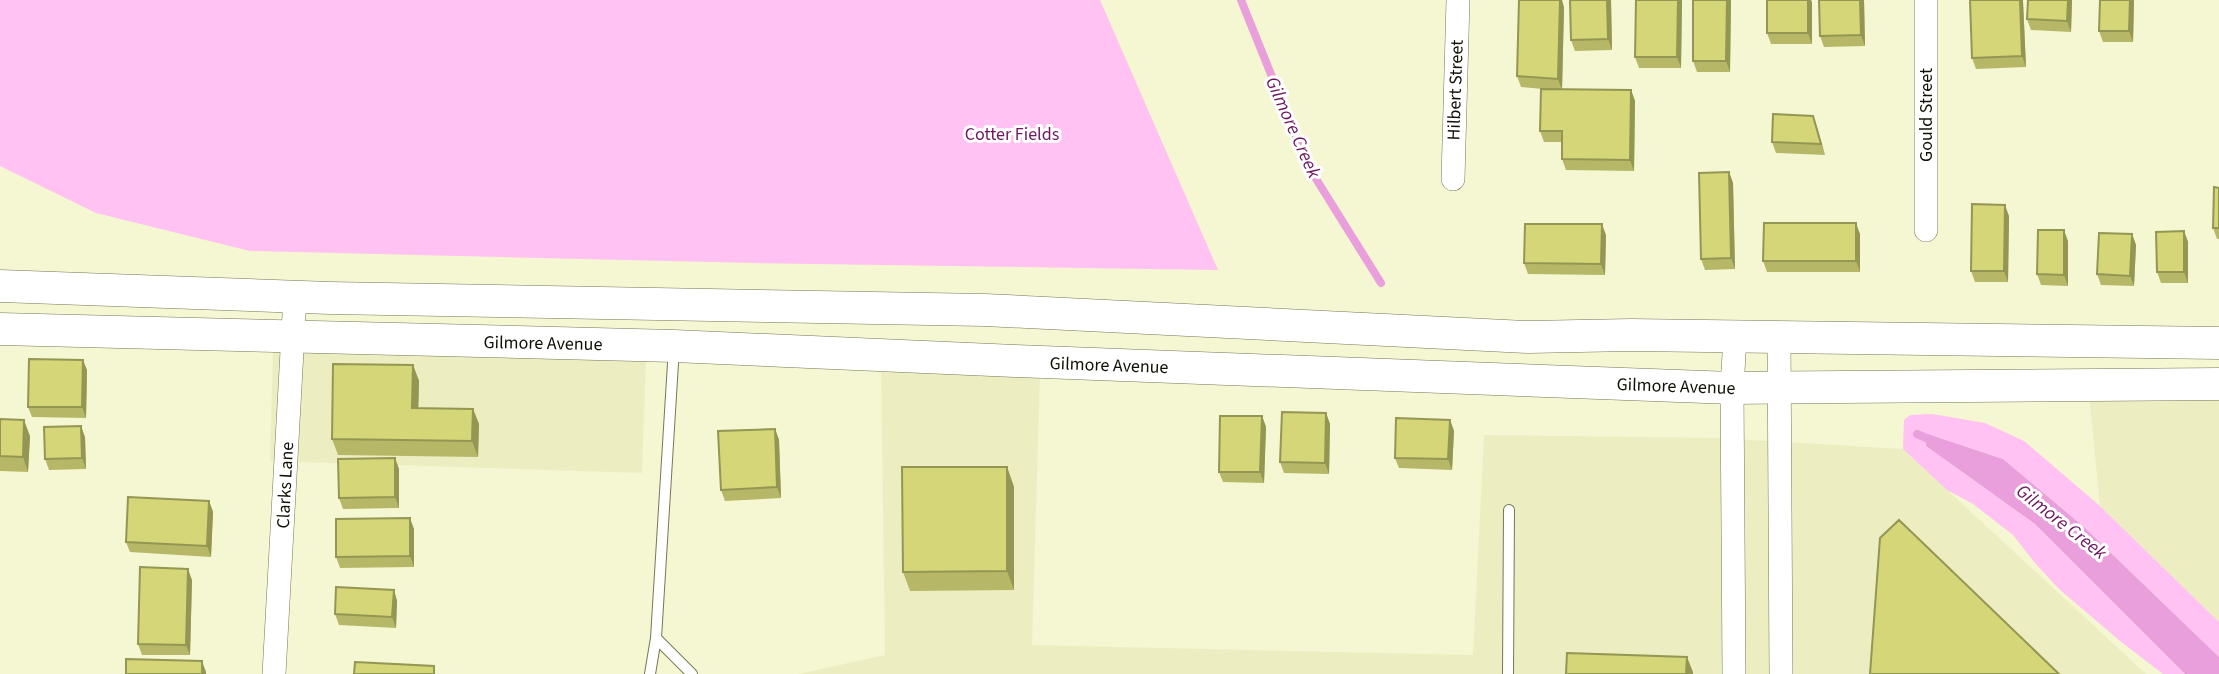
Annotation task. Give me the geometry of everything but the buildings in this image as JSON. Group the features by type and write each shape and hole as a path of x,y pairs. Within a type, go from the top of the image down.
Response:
{"street":[{"name":"Hilbert Street","path":"1453,179 1458,0"},
{"name":"Gould Street","path":"1926,0 1926,230"},
{"path":"0,264 66,288"},
{"path":"0,286 295,297 985,310 1528,337 1632,335 2219,343"},
{"name":"Clarks Lane","path":"274,674 295,297"},
{"name":"Gilmore Avenue","path":"0,329 674,346 1732,388 2219,384"},
{"path":"1734,674 1732,388 1735,338"},
{"path":"1779,338 1781,674"}],"lane":[{"path":"650,674 656,638 674,346"},
{"path":"1507,674 1509,510"},
{"path":"656,638 692,674"}],"shaded area":[{"path":"273,347 646,359 642,473 270,461"},
{"path":"881,369 1040,375 1032,645 1473,655 1484,435 1718,438 1903,449 2146,674 798,674 885,655"},
{"path":"2219,394 2219,622 2100,506 2089,396"}],"green space":[{"name":"Cotter Fields","path":"0,0 1100,0 1218,270 752,263 250,251 96,213 0,166"},
{"path":"1932,414 1985,423 2024,441 2100,506 2219,622 2219,657 2084,527 2003,459 1925,433 1926,446 2035,524 2185,674 2163,674 2120,641 2059,589 2013,535 1973,504 1947,490 1903,449 1904,420 1910,415"}],"water":[{"path":"1925,433 2003,459 2084,527 2219,657 2219,674 2185,674 2035,524 1926,446"}],"waterway":[{"name":"Gilmore Creek","path":"1241,0 1308,166 1381,283"},
{"name":"Gilmore Creek","path":"1917,434 1933,441"}]}
